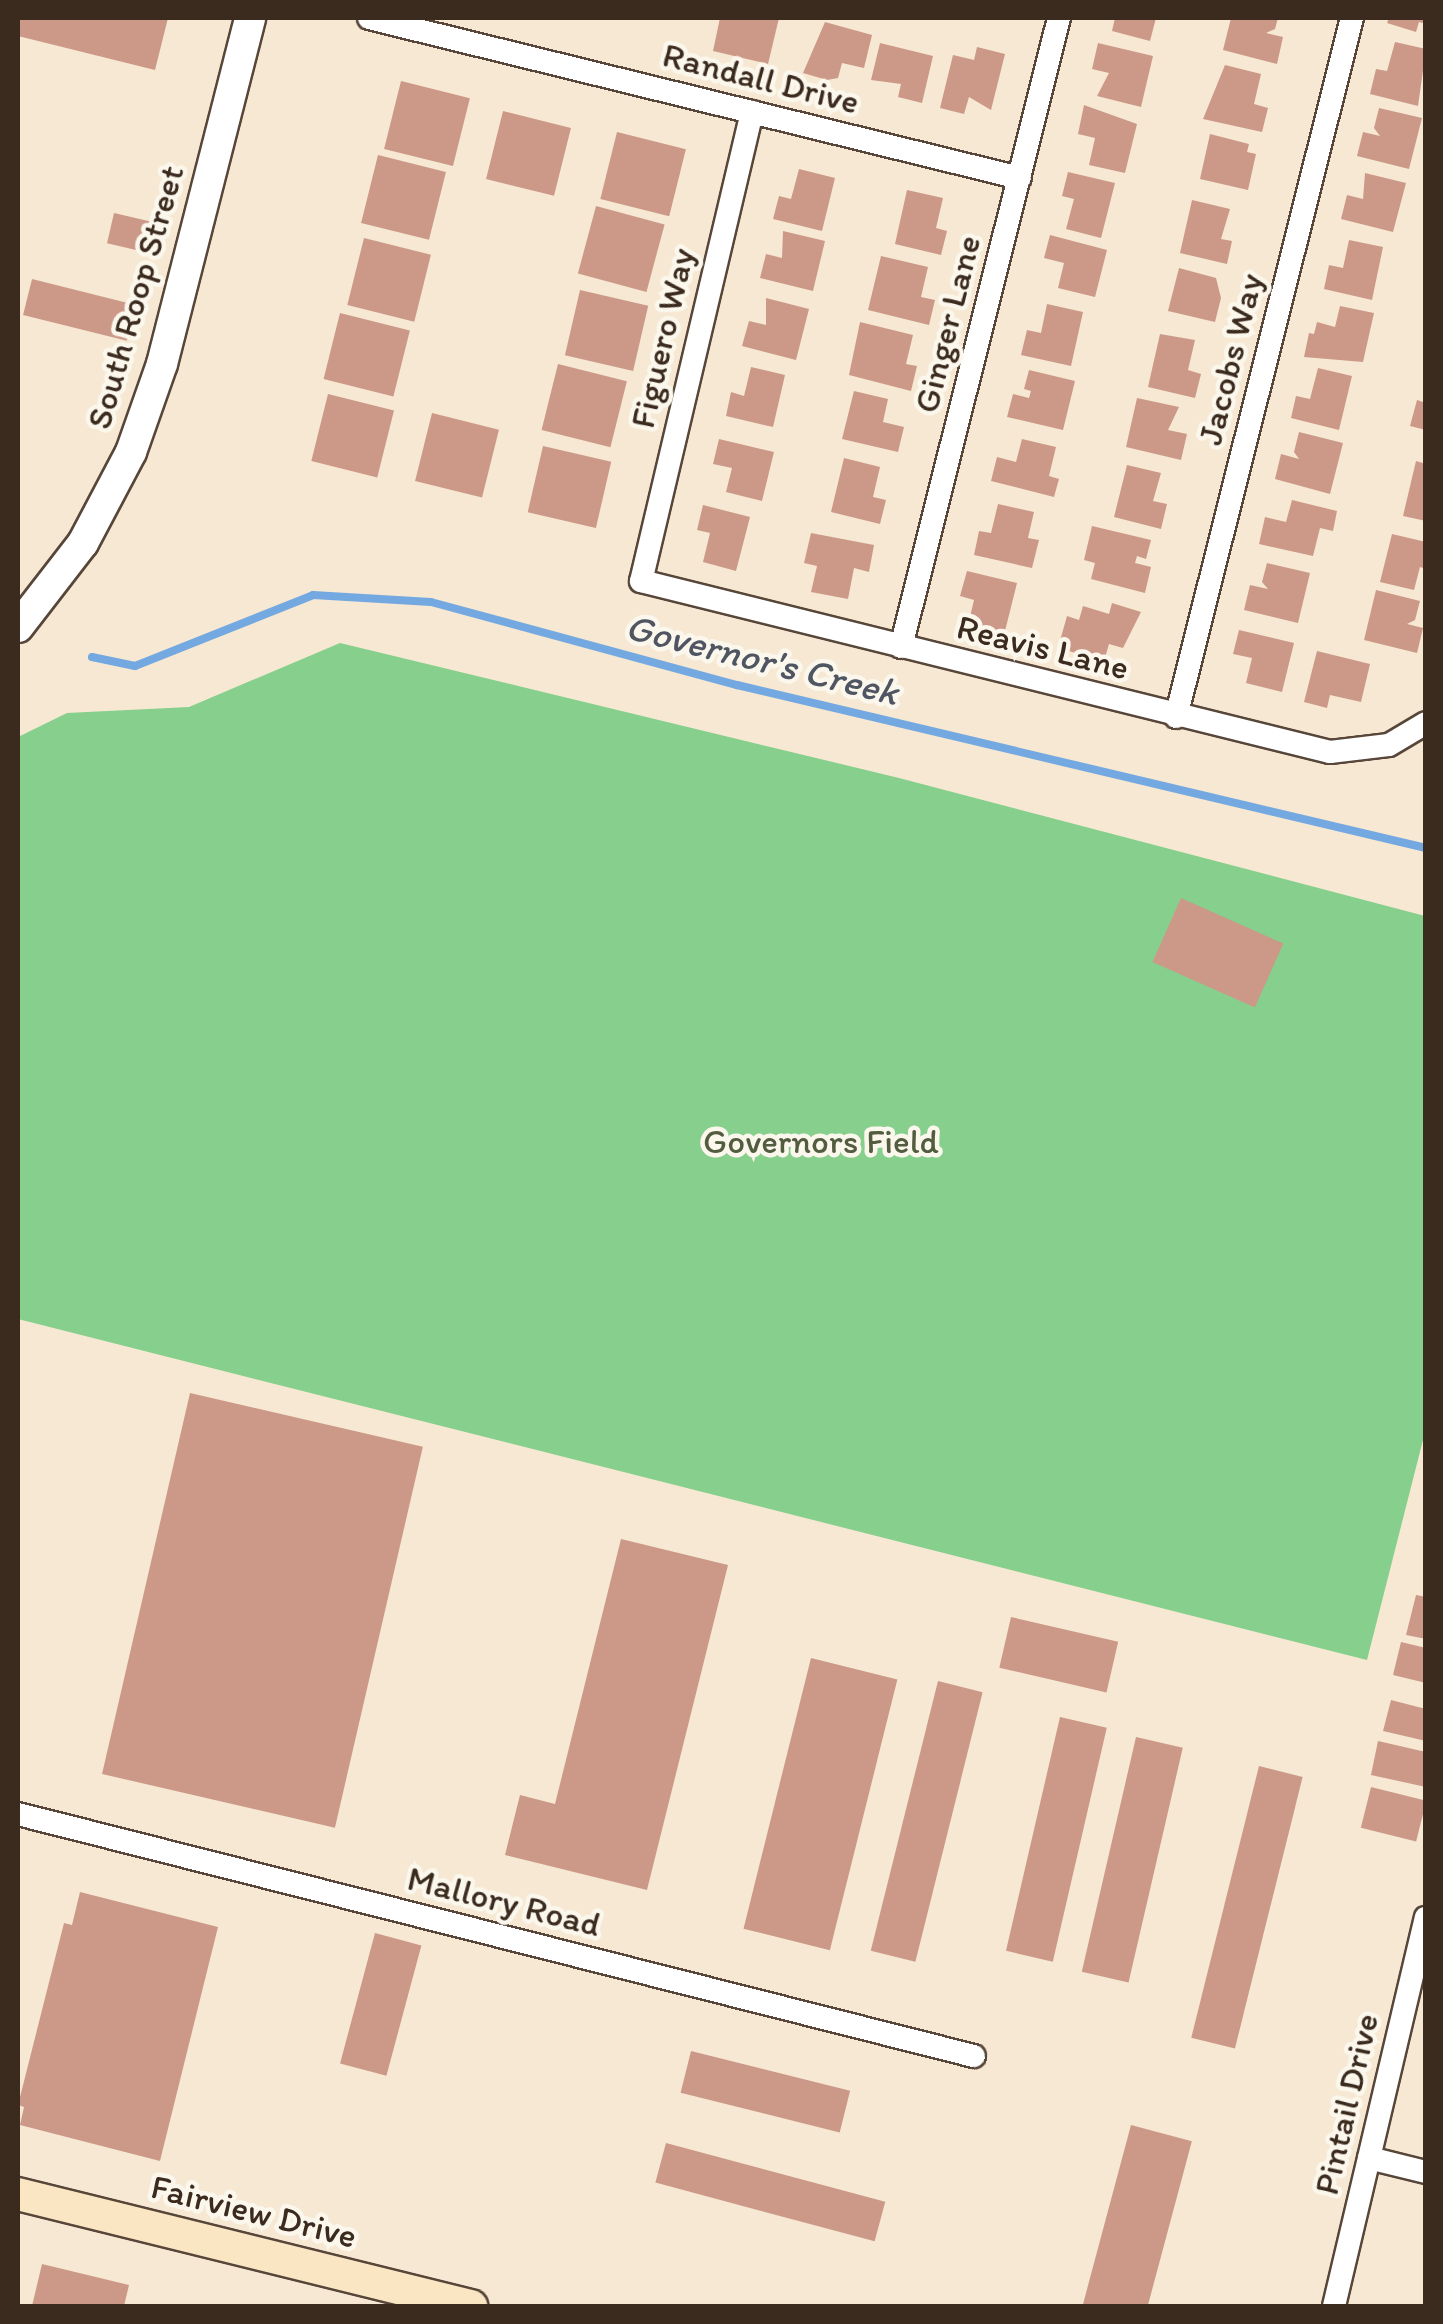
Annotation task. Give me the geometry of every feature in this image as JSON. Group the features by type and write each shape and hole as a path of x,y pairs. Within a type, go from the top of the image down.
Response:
{"main road":[{"name":"Fairview Drive","path":"18,2194 470,2306"}],"street":[{"name":"South Roop Street","path":"18,627 83,543 131,452 162,364 250,18"},
{"name":"Randall Drive","path":"369,18 1020,178"},
{"name":"Ginger Lane","path":"900,647 1059,18"},
{"name":"Jacobs Way","path":"1176,717 1352,18"},
{"name":"Figuero Way","path":"641,581 752,112"},
{"name":"Reavis Lane","path":"641,581 1176,717 1330,752 1388,745 1426,723"},
{"name":"Mallory Road","path":"18,1814 974,2056"},
{"name":"Pintail Drive","path":"1334,2306 1421,1958 1426,1918"},
{"path":"1369,2158 1426,2172"}],"green space":[{"name":"Governors Field","path":"340,643 899,778 1425,916 1425,1432 1367,1660 18,1319 18,737 67,713 189,707"}],"building":[{"path":"18,18 168,18 155,70 18,36"},
{"path":"720,18 779,18 768,64 713,51"},
{"path":"1115,18 1156,18 1150,41 1112,31"},
{"path":"1231,18 1278,18 1275,29 1266,33 1283,37 1277,64 1223,50"},
{"path":"1389,18 1426,18 1426,24 1419,22 1416,32 1387,23"},
{"path":"825,22 872,35 864,68 842,63 838,78 827,80 803,73"},
{"path":"1395,42 1426,49 1418,106 1370,94 1376,69 1387,71"},
{"path":"880,43 933,56 922,103 898,97 901,84 871,80"},
{"path":"1098,43 1153,56 1141,107 1097,96 1109,73 1092,69"},
{"path":"977,47 1005,54 991,110 969,97 964,114 940,108 953,55 974,60"},
{"path":"1225,65 1261,74 1254,104 1268,108 1262,132 1203,119"},
{"path":"401,81 470,98 453,166 384,149"},
{"path":"1084,105 1137,124 1125,173 1089,165 1095,138 1078,134"},
{"path":"1379,108 1422,118 1409,169 1357,156 1363,132 1380,136 1374,128"},
{"path":"503,111 571,128 554,196 486,179"},
{"path":"617,132 686,149 669,216 600,199"},
{"path":"1210,134 1249,144 1247,152 1256,154 1248,190 1200,179"},
{"path":"378,155 446,172 429,240 361,223"},
{"path":"799,169 835,178 822,231 773,219 779,196 791,199"},
{"path":"1068,172 1115,183 1101,238 1066,229 1074,199 1062,196"},
{"path":"1365,173 1406,183 1393,232 1341,219 1347,195 1363,199"},
{"path":"907,190 943,198 936,228 947,231 941,255 895,244"},
{"path":"1192,200 1230,209 1221,239 1232,241 1227,264 1180,253"},
{"path":"596,206 665,224 646,292 578,274"},
{"path":"114,213 156,223 149,253 107,243"},
{"path":"783,231 825,241 813,291 760,278 766,254 782,258"},
{"path":"1050,235 1107,250 1095,297 1058,288 1064,263 1044,258"},
{"path":"364,238 431,255 414,322 347,305"},
{"path":"1349,240 1383,247 1372,300 1324,289 1329,265 1343,268"},
{"path":"881,256 928,267 921,297 935,300 929,325 868,310"},
{"path":"1179,268 1216,278 1221,298 1215,322 1168,311"},
{"path":"32,279 136,305 127,341 23,315"},
{"path":"580,290 648,306 633,371 565,355"},
{"path":"766,298 809,309 796,360 742,346 749,321 766,325"},
{"path":"1047,304 1083,312 1071,366 1021,355 1027,330 1041,333"},
{"path":"1340,306 1374,313 1363,362 1304,357 1309,333 1314,334 1317,322 1335,327"},
{"path":"340,313 410,330 393,396 324,379"},
{"path":"860,322 913,335 906,364 917,366 911,391 849,375"},
{"path":"1160,334 1195,340 1188,370 1201,374 1195,398 1148,387"},
{"path":"558,364 627,381 610,447 542,430"},
{"path":"751,367 785,375 773,427 726,416 731,392 744,396"},
{"path":"1318,368 1352,376 1339,430 1291,418 1296,396 1310,399"},
{"path":"1029,370 1075,381 1063,430 1007,417 1013,394 1029,398 1031,391 1024,389"},
{"path":"854,391 888,399 883,422 904,427 898,452 842,439"},
{"path":"328,394 394,410 377,477 311,461"},
{"path":"1137,398 1179,407 1168,430 1187,434 1181,460 1126,447"},
{"path":"1417,400 1426,403 1426,430 1410,426"},
{"path":"432,413 499,430 482,498 415,481"},
{"path":"1299,432 1343,443 1330,494 1275,479 1281,454 1299,459 1294,452"},
{"path":"719,439 774,452 762,501 726,492 732,468 713,464"},
{"path":"1022,439 1056,447 1049,476 1059,479 1054,497 991,481 997,457 1016,462"},
{"path":"543,446 611,462 596,528 528,512"},
{"path":"844,458 880,467 873,497 886,500 880,524 831,512"},
{"path":"1416,461 1426,464 1426,521 1403,516"},
{"path":"1127,465 1161,473 1153,501 1167,504 1161,529 1114,517"},
{"path":"1292,500 1337,511 1333,531 1320,528 1313,556 1259,544 1265,517 1286,522"},
{"path":"998,504 1034,512 1028,538 1039,540 1032,568 974,555 979,531 991,533"},
{"path":"703,505 750,517 736,571 703,562 710,533 697,530"},
{"path":"1092,526 1151,540 1146,559 1137,556 1135,563 1151,567 1145,593 1091,579 1095,563 1084,560"},
{"path":"811,533 874,545 869,572 854,568 848,599 811,592 817,566 804,563"},
{"path":"1392,534 1426,542 1426,569 1420,567 1414,590 1380,582"},
{"path":"1267,563 1310,573 1298,623 1244,610 1250,585 1268,589 1262,582"},
{"path":"967,571 1017,583 1003,639 967,629 974,600 960,596"},
{"path":"1376,590 1420,601 1415,620 1407,624 1423,628 1417,653 1364,640"},
{"path":"1112,603 1141,612 1123,648 1109,644 1104,661 1058,648 1067,616 1079,620 1083,606 1109,614"},
{"path":"1239,630 1294,643 1282,692 1246,683 1252,658 1233,654"},
{"path":"1317,651 1370,664 1361,702 1330,695 1327,708 1304,702"},
{"path":"1181,898 1283,944 1255,1008 1153,962"},
{"path":"190,1393 423,1447 335,1828 102,1774"},
{"path":"621,1539 728,1565 647,1890 505,1855 520,1795 555,1804"},
{"path":"1416,1595 1426,1597 1426,1639 1406,1635"},
{"path":"1011,1617 1118,1642 1106,1692 999,1668"},
{"path":"1401,1642 1426,1648 1426,1683 1393,1675"},
{"path":"811,1658 897,1680 830,1950 744,1929"},
{"path":"938,1681 983,1692 915,1962 871,1951"},
{"path":"1391,1700 1426,1709 1426,1741 1383,1731"},
{"path":"1060,1717 1107,1728 1053,1962 1006,1951"},
{"path":"1136,1737 1183,1748 1129,1983 1082,1972"},
{"path":"1378,1741 1426,1752 1426,1787 1371,1775"},
{"path":"1259,1766 1303,1777 1235,2049 1191,2038"},
{"path":"1371,1787 1426,1801 1416,1842 1361,1828"},
{"path":"80,1892 218,1927 160,2161 20,2125 24,2107 18,2105 64,1923 72,1925"},
{"path":"375,1933 421,1945 386,2076 340,2063"},
{"path":"691,2051 850,2091 840,2132 681,2093"},
{"path":"1131,2125 1192,2141 1148,2306 1083,2306"},
{"path":"666,2143 885,2202 875,2241 655,2183"},
{"path":"42,2264 129,2285 124,2306 32,2306"}],"waterway":[{"name":"Governor's Creek","path":"92,657 135,666 313,595 431,602 737,685 1426,848"}]}
